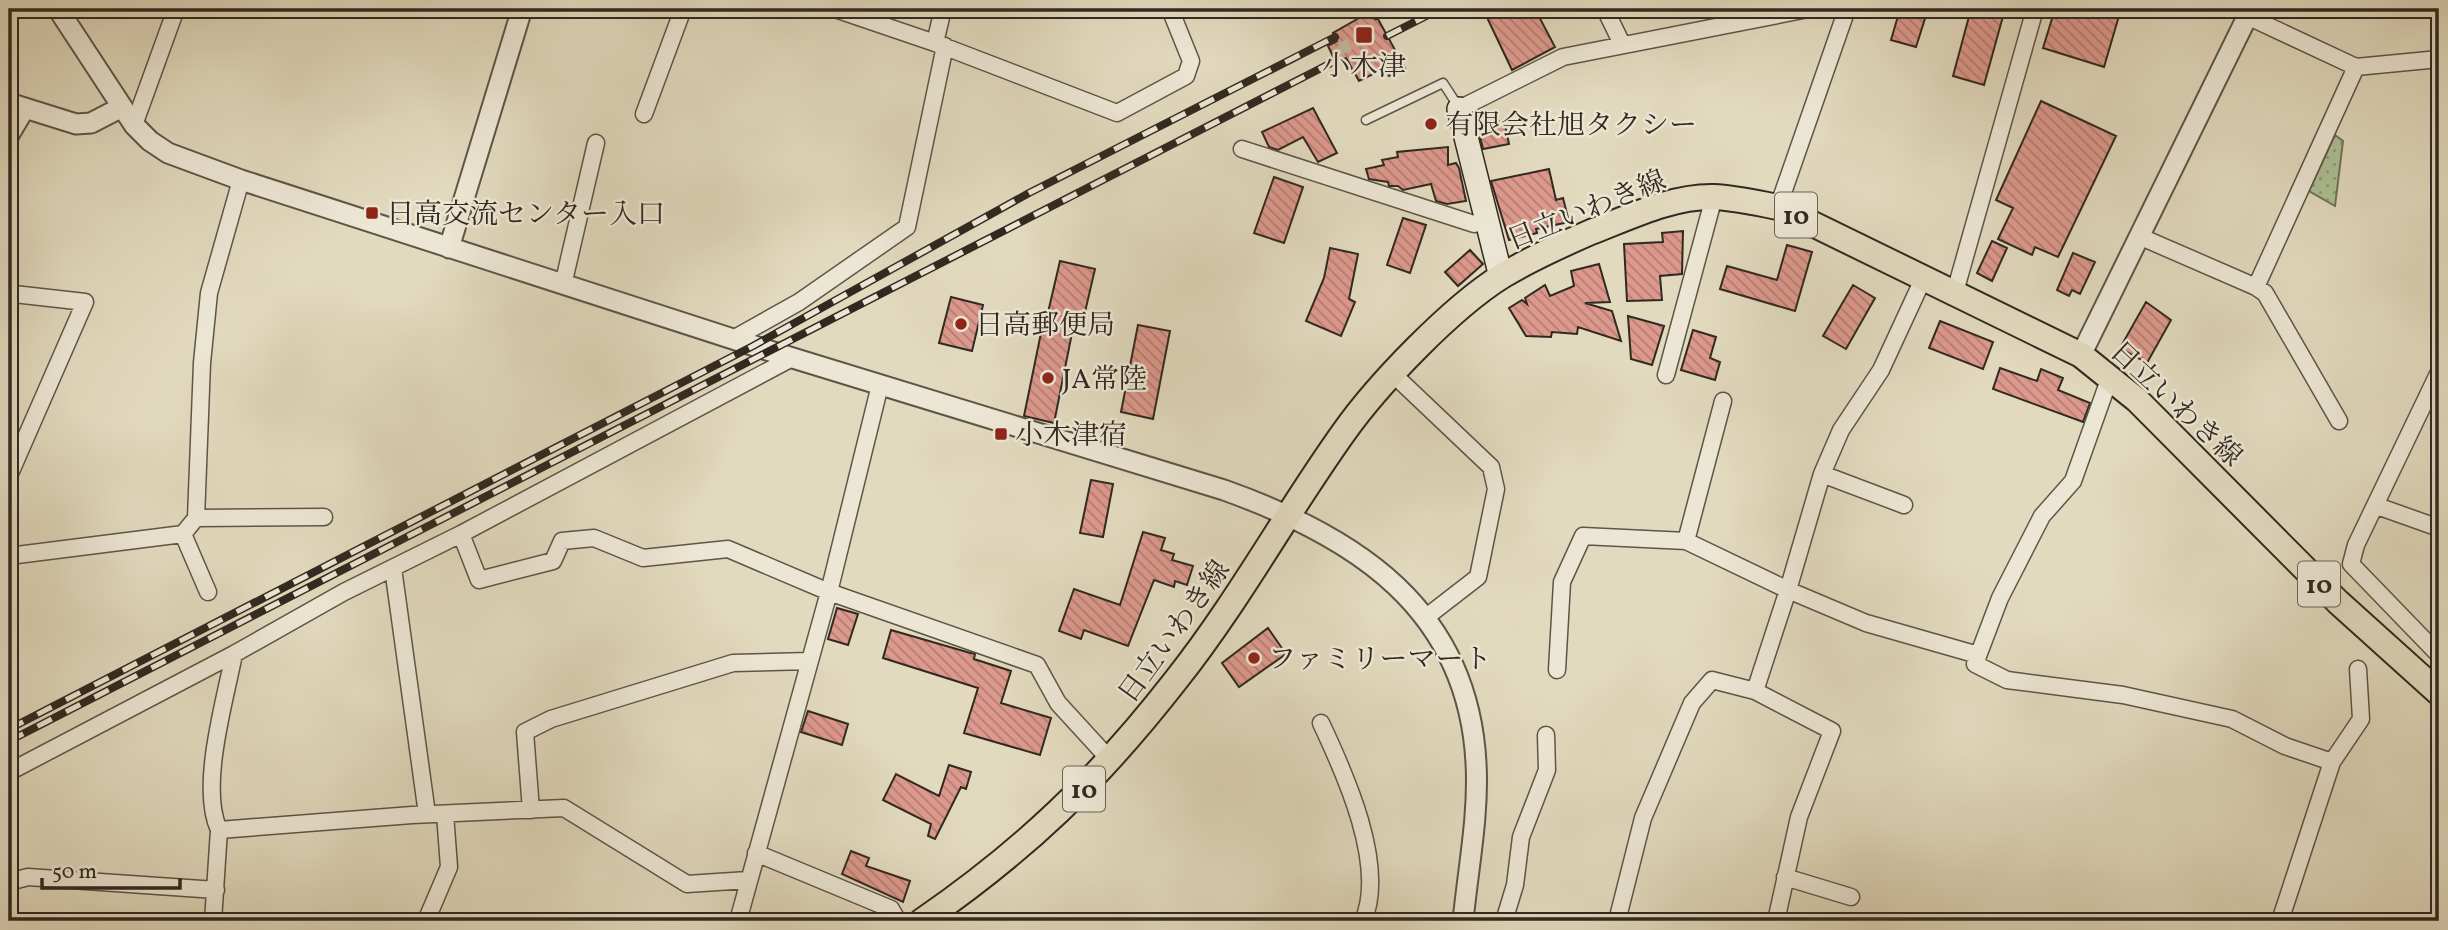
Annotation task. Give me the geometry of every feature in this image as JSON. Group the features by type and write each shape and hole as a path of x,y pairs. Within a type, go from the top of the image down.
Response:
{"main road":[{"path":"1459,108 1500,277"},
{"name":"日立いわき線","path":"922,921 1004,861 1066,807 1111,761 1179,677 1343,432 1393,374 1433,334 1500,277 1545,253 1626,218 1681,201 1714,197 1778,207 2081,355 2110,377 2338,602 2439,693"}],"street":[{"path":"58,9 134,125 168,153 241,180 563,285 1224,490 1289,516 1360,554 1397,585 1425,618 1454,668 1474,741 1475,807 1463,921"},
{"path":"134,125 176,9"},
{"path":"449,248 522,9"},
{"path":"644,114 683,9"},
{"path":"835,9 940,45 1117,113 1186,76 1191,61 1170,9"},
{"path":"733,339 799,302 907,227 940,45 943,9"},
{"path":"1605,9 1622,44"},
{"path":"1459,108 1563,57 1808,9"},
{"path":"1778,207 1847,9"},
{"path":"1955,292 2035,9"},
{"path":"2081,355 2249,12 2356,67 2439,59"},
{"path":"2256,287 2356,67"},
{"path":"9,135 17,106 76,124 91,124 122,107"},
{"path":"563,285 596,143"},
{"path":"1242,149 1474,224 1487,221"},
{"path":"9,556 183,534 196,519 202,363 209,293 241,180"},
{"path":"1666,375 1714,197"},
{"path":"2141,237 2265,293 2339,421"},
{"path":"1755,691 1822,474 1841,430 1881,370 1924,277"},
{"path":"9,290 14,294 85,302 9,476"},
{"path":"9,772 792,358"},
{"path":"2439,372 2351,556 2351,564 2439,655"},
{"path":"1393,374 1491,467 1496,489 1478,577 1425,618"},
{"path":"2110,377 2073,481 2042,516 2000,598 1975,664 2007,680 2123,695 2232,719 2285,746 2332,762"},
{"path":"738,921 829,592 880,385"},
{"path":"1686,541 1723,401"},
{"path":"1822,474 1905,505"},
{"path":"2377,506 2439,528"},
{"path":"196,519 324,517"},
{"path":"183,534 208,592"},
{"path":"461,534 479,580 553,561 562,541 594,538 643,558 727,550 829,592 1037,665 1058,703 1111,761"},
{"path":"1557,670 1562,582 1583,536 1686,541 1788,590 1866,623 1978,655"},
{"path":"393,568 427,814"},
{"path":"213,921 219,830 212,814 214,762 234,654"},
{"path":"531,810 525,732 551,719 733,663 809,661"},
{"path":"2280,921 2332,762 2361,719 2358,669"},
{"path":"1617,921 1643,818 1692,703 1712,680 1755,691 1832,731 1799,817 1776,921"},
{"path":"1321,723 1355,805 1368,865 1370,895 1363,921"},
{"path":"1504,921 1515,886 1521,837 1547,770 1546,735"},
{"path":"219,830 427,814 564,808 687,884 748,880"},
{"path":"426,921 449,867 445,814"},
{"path":"756,853 891,909 898,921"},
{"path":"9,881 29,877 216,890"},
{"path":"1785,877 1852,897"}],"lane":[{"path":"1367,120 1443,83 1459,108"}],"green space":[{"path":"2335,135 2343,141 2335,206 2309,191"}],"building":[{"path":"1483,9 1535,9 1555,47 1512,70"},
{"path":"1900,9 1927,12 1916,47 1891,40"},
{"path":"1971,9 2005,9 1984,85 1953,76"},
{"path":"2055,9 2121,9 2104,67 2043,48"},
{"name":"小木津","path":"1373,10 1405,68 1389,76 1385,68 1359,81 1346,58 1336,63 1328,46 1337,41 1333,33"},
{"path":"2041,101 2116,136 2058,257 2035,247 2032,255 1998,239 2013,208 1996,200"},
{"path":"1313,108 1337,153 1318,162 1303,137 1278,150 1269,147 1262,132"},
{"path":"1504,120 1509,144 1483,149 1478,128"},
{"path":"1448,147 1448,165 1456,163 1459,168 1466,201 1447,204 1436,201 1431,184 1403,190 1398,186 1389,186 1388,182 1369,179 1366,169 1384,165 1382,160 1398,157 1397,152"},
{"path":"1549,169 1556,200 1563,198 1569,222 1536,229 1537,233 1509,240 1491,181"},
{"path":"1274,177 1303,187 1284,243 1254,233"},
{"path":"1403,218 1426,225 1410,273 1387,265"},
{"path":"1683,231 1682,274 1660,276 1662,300 1627,301 1624,244 1663,242 1662,233"},
{"path":"1992,241 2007,248 1992,281 1977,273"},
{"path":"1787,245 1812,252 1795,311 1720,289 1727,266 1777,280"},
{"path":"1330,248 1358,254 1349,299 1355,302 1341,336 1306,321 1324,278"},
{"path":"1470,250 1483,264 1458,286 1445,272"},
{"path":"2073,253 2095,262 2080,294 2072,290 2069,296 2057,290"},
{"path":"1060,261 1095,269 1082,325 1074,323 1054,423 1024,416 1041,333 1043,334"},
{"path":"1599,264 1610,302 1585,303 1612,311 1621,341 1578,327 1577,334 1552,332 1551,337 1526,336 1509,308 1522,300 1527,304 1525,298 1545,285 1550,296 1574,286 1571,271"},
{"path":"1853,285 1875,298 1846,349 1823,336"},
{"path":"951,297 983,305 972,351 939,343"},
{"path":"2146,302 2171,320 2147,363 2120,348"},
{"path":"1628,316 1664,326 1652,365 1631,359"},
{"path":"1940,321 1993,342 1983,369 1929,348"},
{"path":"1138,325 1170,331 1153,419 1121,412"},
{"path":"1693,330 1716,337 1710,358 1720,362 1715,380 1681,370"},
{"path":"2000,368 2037,381 2041,369 2063,378 2058,390 2090,403 2083,422 1993,389"},
{"path":"1091,480 1113,484 1103,537 1080,533"},
{"path":"1143,532 1165,538 1161,550 1174,554 1172,560 1193,566 1187,585 1175,581 1174,587 1154,580 1128,646 1084,630 1081,639 1059,631 1074,589 1120,605"},
{"path":"837,608 858,614 848,645 828,639"},
{"name":"ファミリーマート","path":"1268,628 1286,654 1239,687 1222,663"},
{"path":"891,630 975,654 974,659 1011,671 1001,703 1051,718 1040,755 964,733 978,688 883,658"},
{"path":"808,711 848,724 842,745 801,732"},
{"path":"949,765 971,772 966,789 961,787 935,839 928,836 931,824 883,800 896,774 939,796"},
{"path":"851,851 869,858 866,866 910,881 903,902 842,874"}],"tunnel":[{"path":"1340,45 1342,48 1374,33"}],"railway":[{"path":"1376,16 1390,9"},
{"path":"1387,36 1440,9"},
{"path":"9,729 753,346 1029,193 1335,37"},
{"path":"9,741 1335,61"}],"place":[{"name":"小木津","path":"1364,35"},
{"name":"有限会社旭タクシー","path":"1431,124"},
{"name":"日高交流センター入口","path":"372,213"},
{"name":"日高郵便局","path":"961,324"},
{"name":"JA常陸","path":"1048,378"},
{"name":"小木津宿","path":"1001,434"},
{"name":"ファミリーマート","path":"1254,658"}]}
